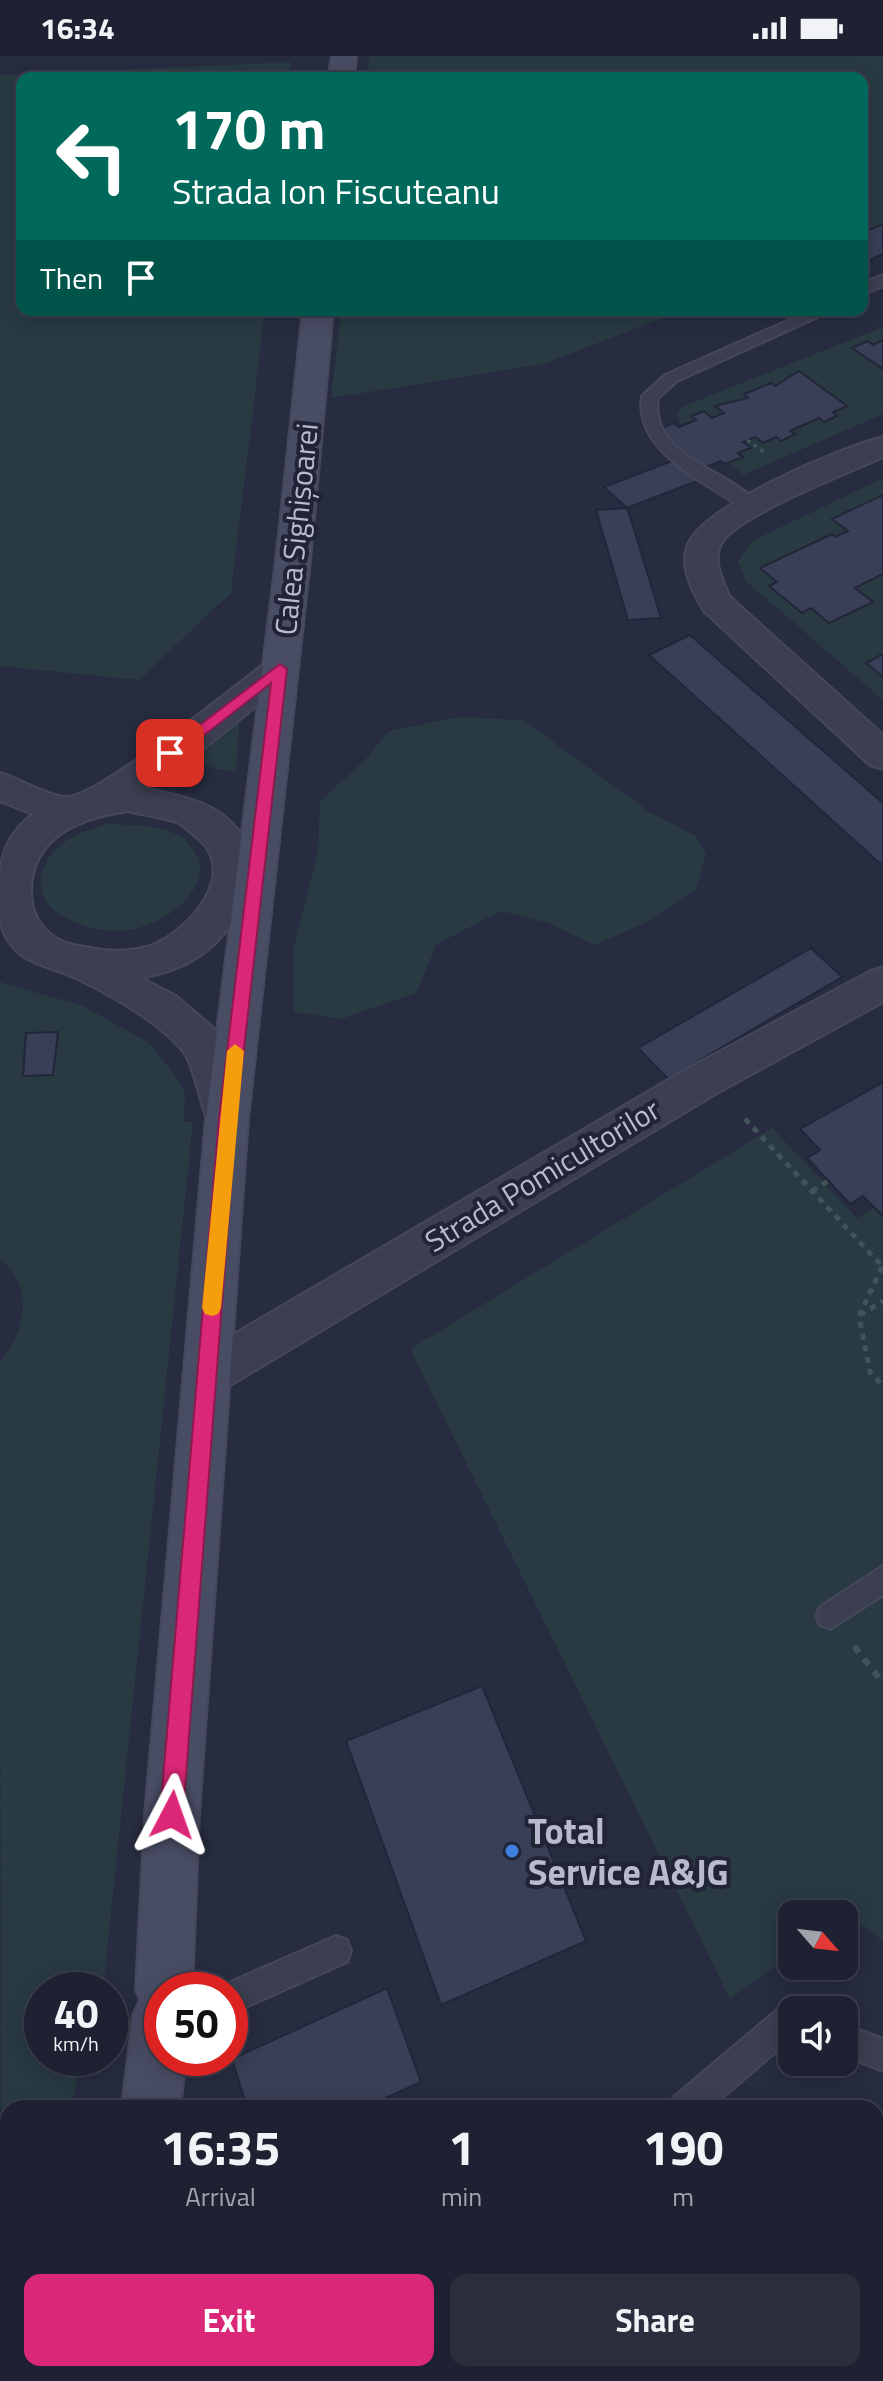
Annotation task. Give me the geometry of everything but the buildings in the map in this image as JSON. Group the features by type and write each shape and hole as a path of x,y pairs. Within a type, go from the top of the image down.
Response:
{"main road":[{"name":"Calea Sighișoarei","path":"165,1972 172,1815 244,886 280,669 317,316"},
{"path":"152,2100 155,2076"}],"street":[{"path":"883,446 732,514 706,539 700,568 716,603 883,756"},
{"path":"227,1119 203,1044 162,1007 30,942 14,923 3,898 19,851 38,830 195,736 280,669"},
{"path":"0,786 81,807 128,798 158,800 197,815 225,840 244,886 206,931 180,949 149,961 115,967 82,965"},
{"name":"Strada Pomicultorilor","path":"206,1375 702,1081 883,983"}],"lane":[{"path":"752,506 662,444 652,431 647,416 650,396 671,378 811,316"},
{"path":"830,1616 883,1579"},
{"path":"248,1990 336,1951"},
{"path":"694,2100 778,2029"},
{"path":"858,2045 883,2055"}],"path":[{"path":"747,440 764,452"},
{"path":"745,1119 883,1267 859,1316 870,1372 883,1386"},
{"path":"812,1191 828,1181"},
{"path":"859,1316 883,1301"}],"shaded area":[{"path":"370,56 883,56 883,226 868,232 868,72 368,72"},
{"path":"291,62 290,72 67,72"},
{"path":"16,74 16,316 264,316 231,593 139,680 0,666 0,75"},
{"path":"340,316 668,316 544,364 331,398"},
{"path":"883,327 883,414 743,475 679,422 677,413 684,406"},
{"path":"883,478 883,700 746,581 738,561 752,541"},
{"path":"240,714 236,773 179,760"},
{"path":"458,717 523,720 651,813 696,836 706,854 696,889 649,921 595,945 548,923 501,911 437,944 416,993 341,1019 294,1012 294,946 318,851 320,801 365,760 389,731"},
{"path":"107,824 147,826 167,830 184,839 196,854 200,869 197,884 188,897 160,919 129,930 88,927 53,910 46,901 40,882 46,862 72,837"},
{"path":"0,982 83,1006 148,1042 185,1093 184,1122 193,1122 105,1972 24,1972 24,2076 77,2076 73,2100 1,2100 0,1362 16,1337 22,1309 22,1296 11,1270 0,1259"},
{"path":"772,1128 857,1218 883,1202 883,1940 858,1923 858,1900 778,1900 778,1964 730,1999 410,1349"}],"slow traffic":[{"path":"212,1308 235,1051"}],"place":[{"name":"Total Service A&JG","path":"512,1851"}],"route":[{"path":"170,753 280,669 227,1119 172,1815"}]}
